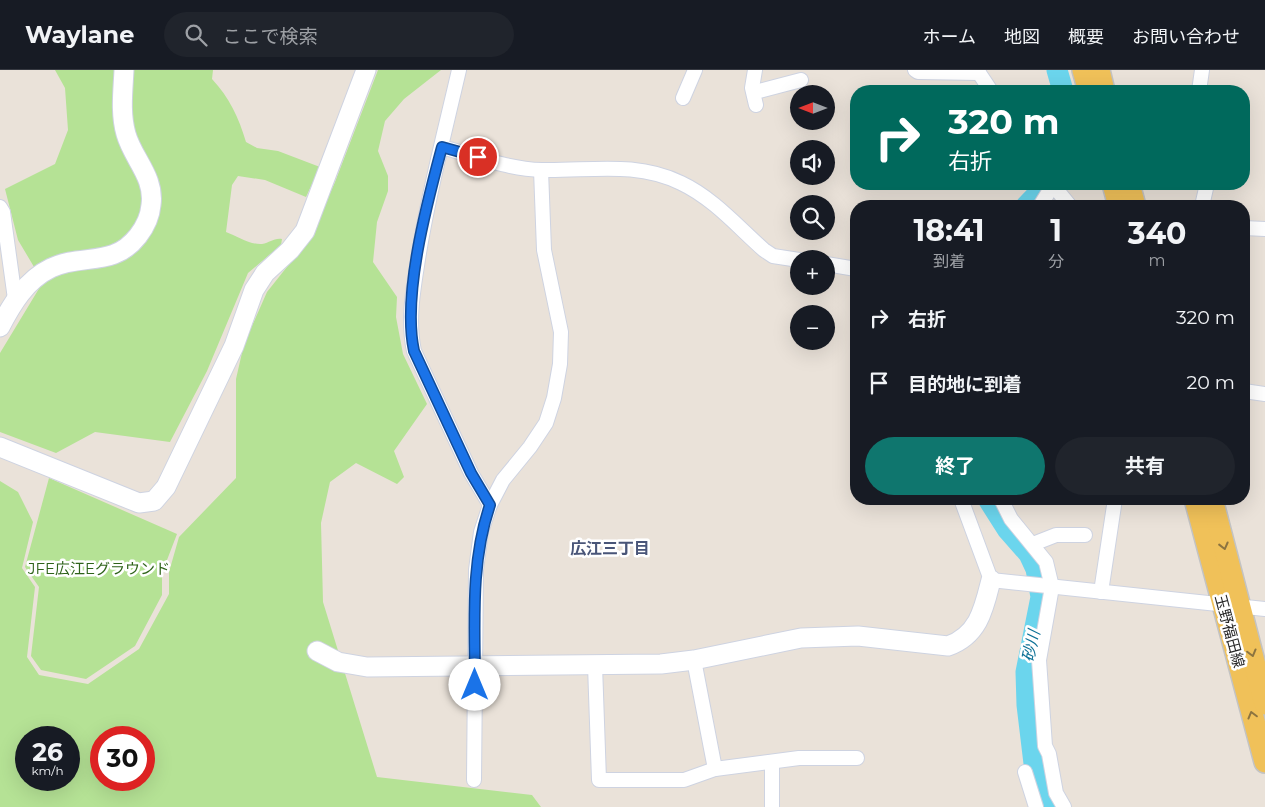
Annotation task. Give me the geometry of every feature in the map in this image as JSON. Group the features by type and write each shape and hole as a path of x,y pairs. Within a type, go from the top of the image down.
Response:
{"main road":[{"path":"1083,70 1087,85"},
{"path":"1099,70 1103,85"},
{"name":"玉野福田線","path":"1197,505 1265,704"},
{"name":"玉野福田線","path":"1213,505 1231,605 1265,762"}],"street":[{"path":"0,327 15,299 24,289 50,268 65,263 101,259 118,254 131,245 148,218 152,203 146,171 133,151 123,120 124,70"},
{"path":"0,446 139,503 154,501 166,487 234,346 254,290 265,273 290,250 305,231 366,70"},
{"path":"459,70 427,203 414,282 410,329 414,351 471,473 490,505"},
{"path":"683,98 695,70"},
{"path":"754,70 752,88 755,99 801,80"},
{"path":"915,70 918,72 978,72 987,85"},
{"path":"1199,85 1202,70"},
{"path":"442,147 513,166 542,170 619,167 644,170 666,177 682,183 705,198 773,256 790,259"},
{"path":"474,780 476,570 480,532 490,505 503,480 546,423 557,381 561,332 544,250 542,170"},
{"path":"1057,190 1065,200"},
{"path":"0,207 3,212 15,299"},
{"path":"1250,228 1265,229"},
{"path":"835,266 850,269"},
{"path":"1250,392 1265,394"},
{"path":"317,651 352,666 475,666 661,664 694,660 801,638 858,636 948,646 970,633 978,623 991,580 963,505"},
{"path":"1003,505 1011,519 1046,562 1052,587 1039,660 1044,746 1049,754 1056,794 1064,807"},
{"path":"1101,592 1114,505"},
{"path":"1033,544 1056,535 1085,535"},
{"path":"991,580 1265,609"},
{"path":"694,660 715,769"},
{"path":"595,665 598,780 684,780 715,769 800,758 857,758"},
{"path":"772,762 772,807"},
{"path":"1025,772 1036,807"}],"green space":[{"path":"55,70 213,70 212,79 233,108 246,142 257,148 278,151 320,167 306,197 265,180 238,176 232,185 226,232 257,244 282,239 281,245 248,273 207,371 170,442 95,432 56,453 0,432 0,353 43,282 18,240 5,189 55,164 68,130 65,88"},
{"path":"378,70 441,70 404,99 385,121 378,151 388,176 388,191 377,222 373,262 397,297 396,317 403,354 427,404 394,451 404,477 397,484 356,463 330,482 321,523 323,602 377,777 532,795 541,807 0,807 0,481 18,492 33,522 22,568 35,587 27,657 39,675 88,684 139,649 169,594 169,572 179,537 236,478 236,379 244,344 267,292 310,238 335,182"},
{"name":"JFE広江Eグラウンド","path":"49,478 177,534 162,573 162,595 135,646 86,679 41,670 31,656 39,587 25,567"}],"waterway":[{"name":"砂川","path":"1057,70 1061,85"},
{"name":"砂川","path":"1032,200 1041,190"},
{"name":"砂川","path":"992,505 1007,529 1029,554 1036,569 1041,597 1026,672 1027,705 1036,780 1046,807"}],"district":[{"name":"広江三丁目","path":"610,548"}],"route":[{"path":"475,685 476,570 480,532 490,505 471,473 414,351 410,329 414,282 427,203 442,147 478,157"}]}
